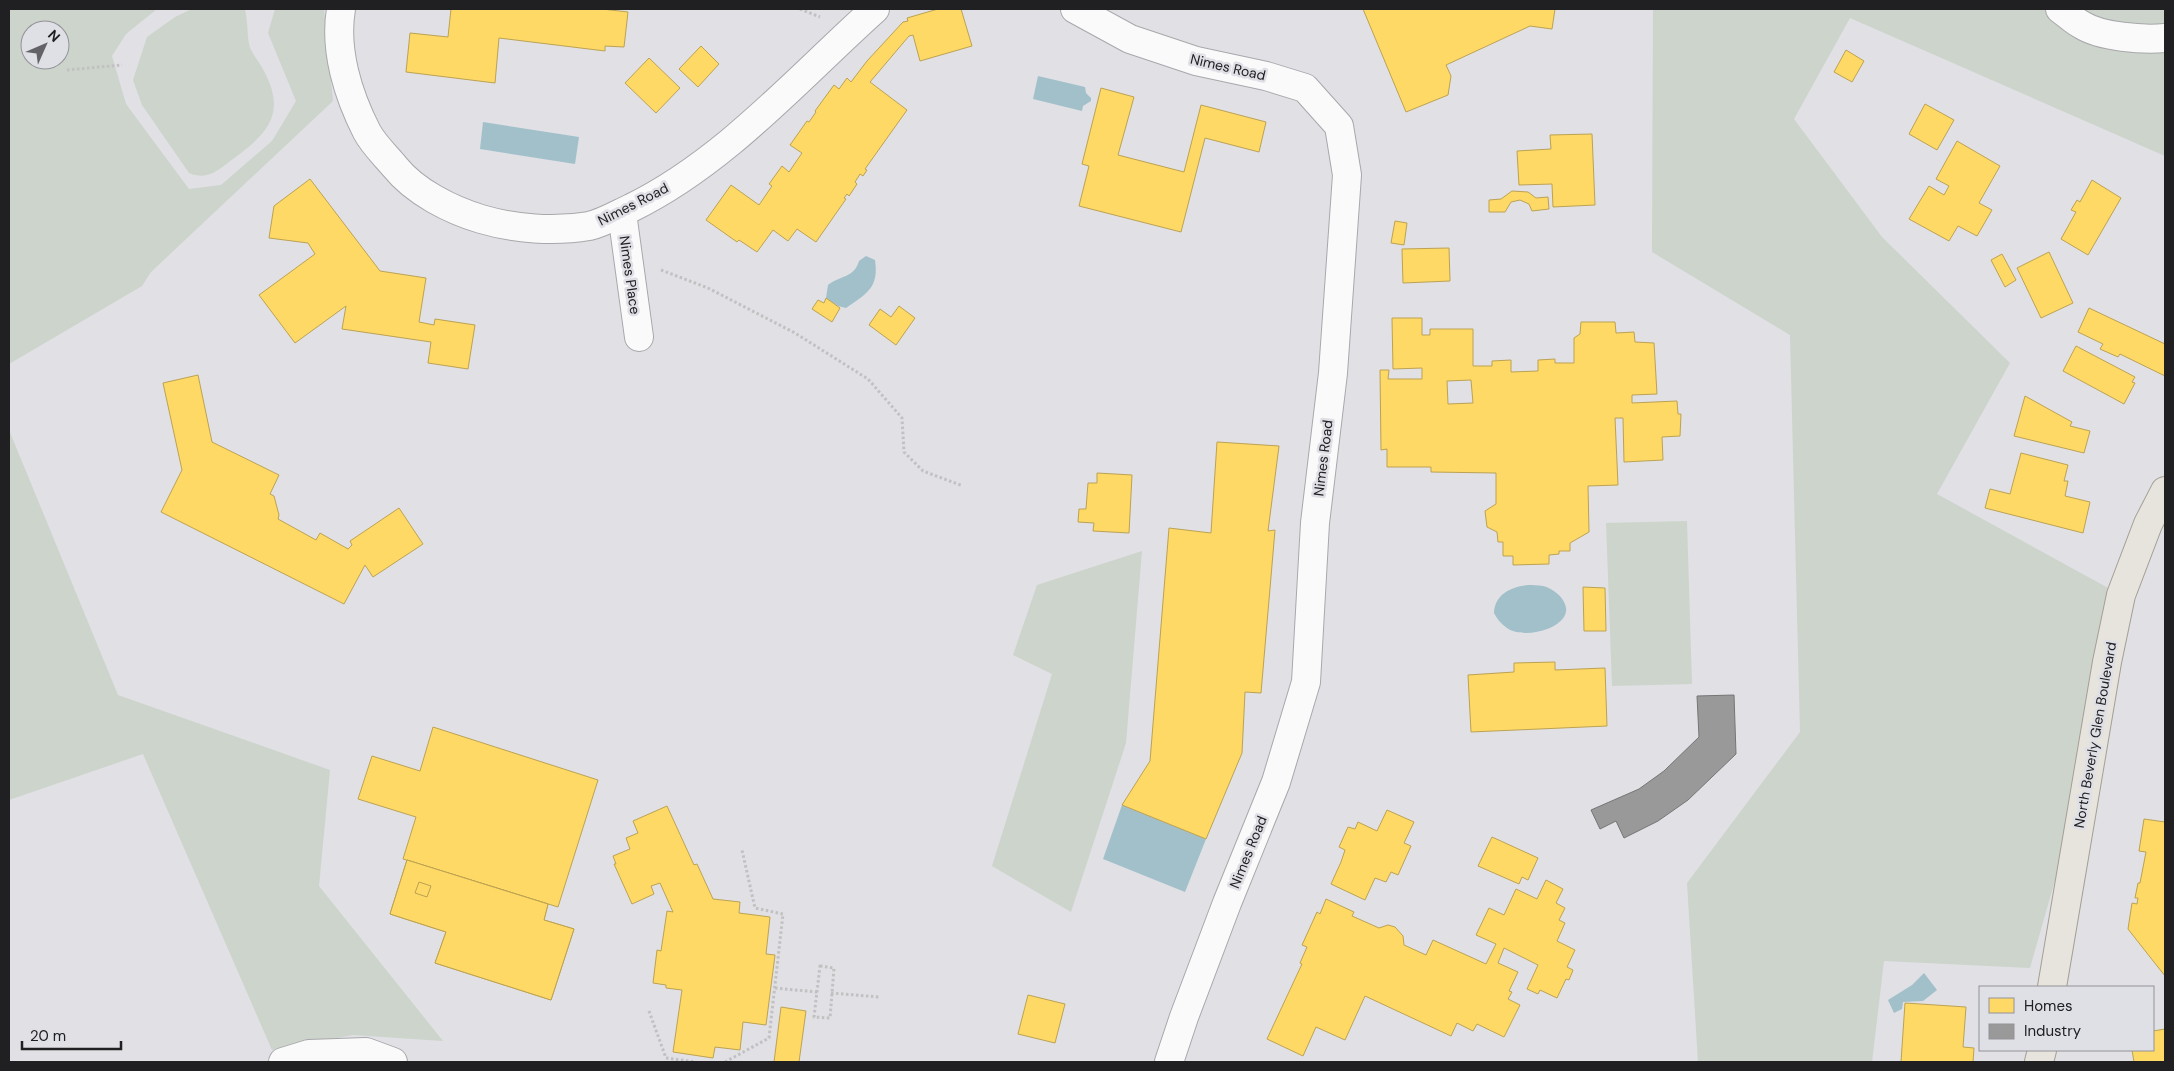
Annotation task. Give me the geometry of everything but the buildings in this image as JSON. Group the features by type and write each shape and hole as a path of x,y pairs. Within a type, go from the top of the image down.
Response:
{"main road":[{"name":"North Beverly Glen Boulevard","path":"2052,986 2107,662 2121,595 2148,524 2165,491"}],"street":[{"name":"Nimes Road","path":"341,9 338,28 347,82 368,133 406,181 460,212 502,225 548,229 591,226 647,200 695,170 751,123 875,9"},
{"name":"Nimes Road","path":"1076,9 1130,40 1196,61 1266,76 1305,88 1339,126 1347,175 1333,373 1315,523 1306,682 1276,782 1227,903 1184,1016 1169,1062"},
{"path":"2060,9 2082,26 2114,36 2165,38"},
{"name":"Nimes Place","path":"622,212 639,338"},
{"path":"283,1062 309,1054 366,1052 393,1062"}],"path":[{"path":"800,9 817,15"},
{"path":"70,70 122,65"},
{"path":"628,257 717,292 796,333 868,379 902,418 904,452 923,471 963,486"},
{"path":"725,1062 769,1038 783,914 755,908 742,850"},
{"path":"820,966 834,968 831,992 830,1018 814,1017 820,966"},
{"path":"775,988 817,992"},
{"path":"831,992 879,997"},
{"path":"649,1011 666,1058 696,1062"}],"shaded area":[{"path":"9,9 157,9 126,34 112,56 126,104 189,189 221,185 272,141 296,101 268,33 275,9 324,9 333,101 151,272 142,286 9,364"},
{"path":"192,9 245,10 250,47 271,86 274,99 270,122 264,132 245,150 213,173 202,176 189,173 142,105 133,80 147,37 175,17"},
{"path":"1653,9 2165,9 2165,156 1850,18 1794,119 1882,237 2010,363 1937,494 2121,595 2093,747 2030,968 1884,961 1872,1062 1698,1062 1687,883 1800,732 1790,335 1652,252"},
{"path":"9,430 118,695 330,770 319,886 443,1041 353,1035 272,1050 143,754 9,800"},
{"path":"1687,521 1692,684 1612,686 1606,523"},
{"path":"1142,551 1126,743 1071,912 992,866 1052,674 1013,655 1037,585"}],"water":[{"path":"1038,76 1085,87 1091,101 1083,106 1082,111 1033,99"},
{"path":"483,122 579,137 575,164 480,149"},
{"path":"866,256 875,260 876,269 873,283 866,293 846,308 838,306 826,298 828,285 854,271 859,261"},
{"path":"1528,585 1541,586 1553,590 1564,602 1566,612 1559,622 1545,630 1520,633 1507,628 1499,621 1494,613 1495,606 1505,593"},
{"path":"1122,805 1206,839 1185,892 1103,859"},
{"path":"1924,973 1937,990 1923,1001 1903,1002 1902,1009 1894,1013 1888,1000 1912,985"}]}
